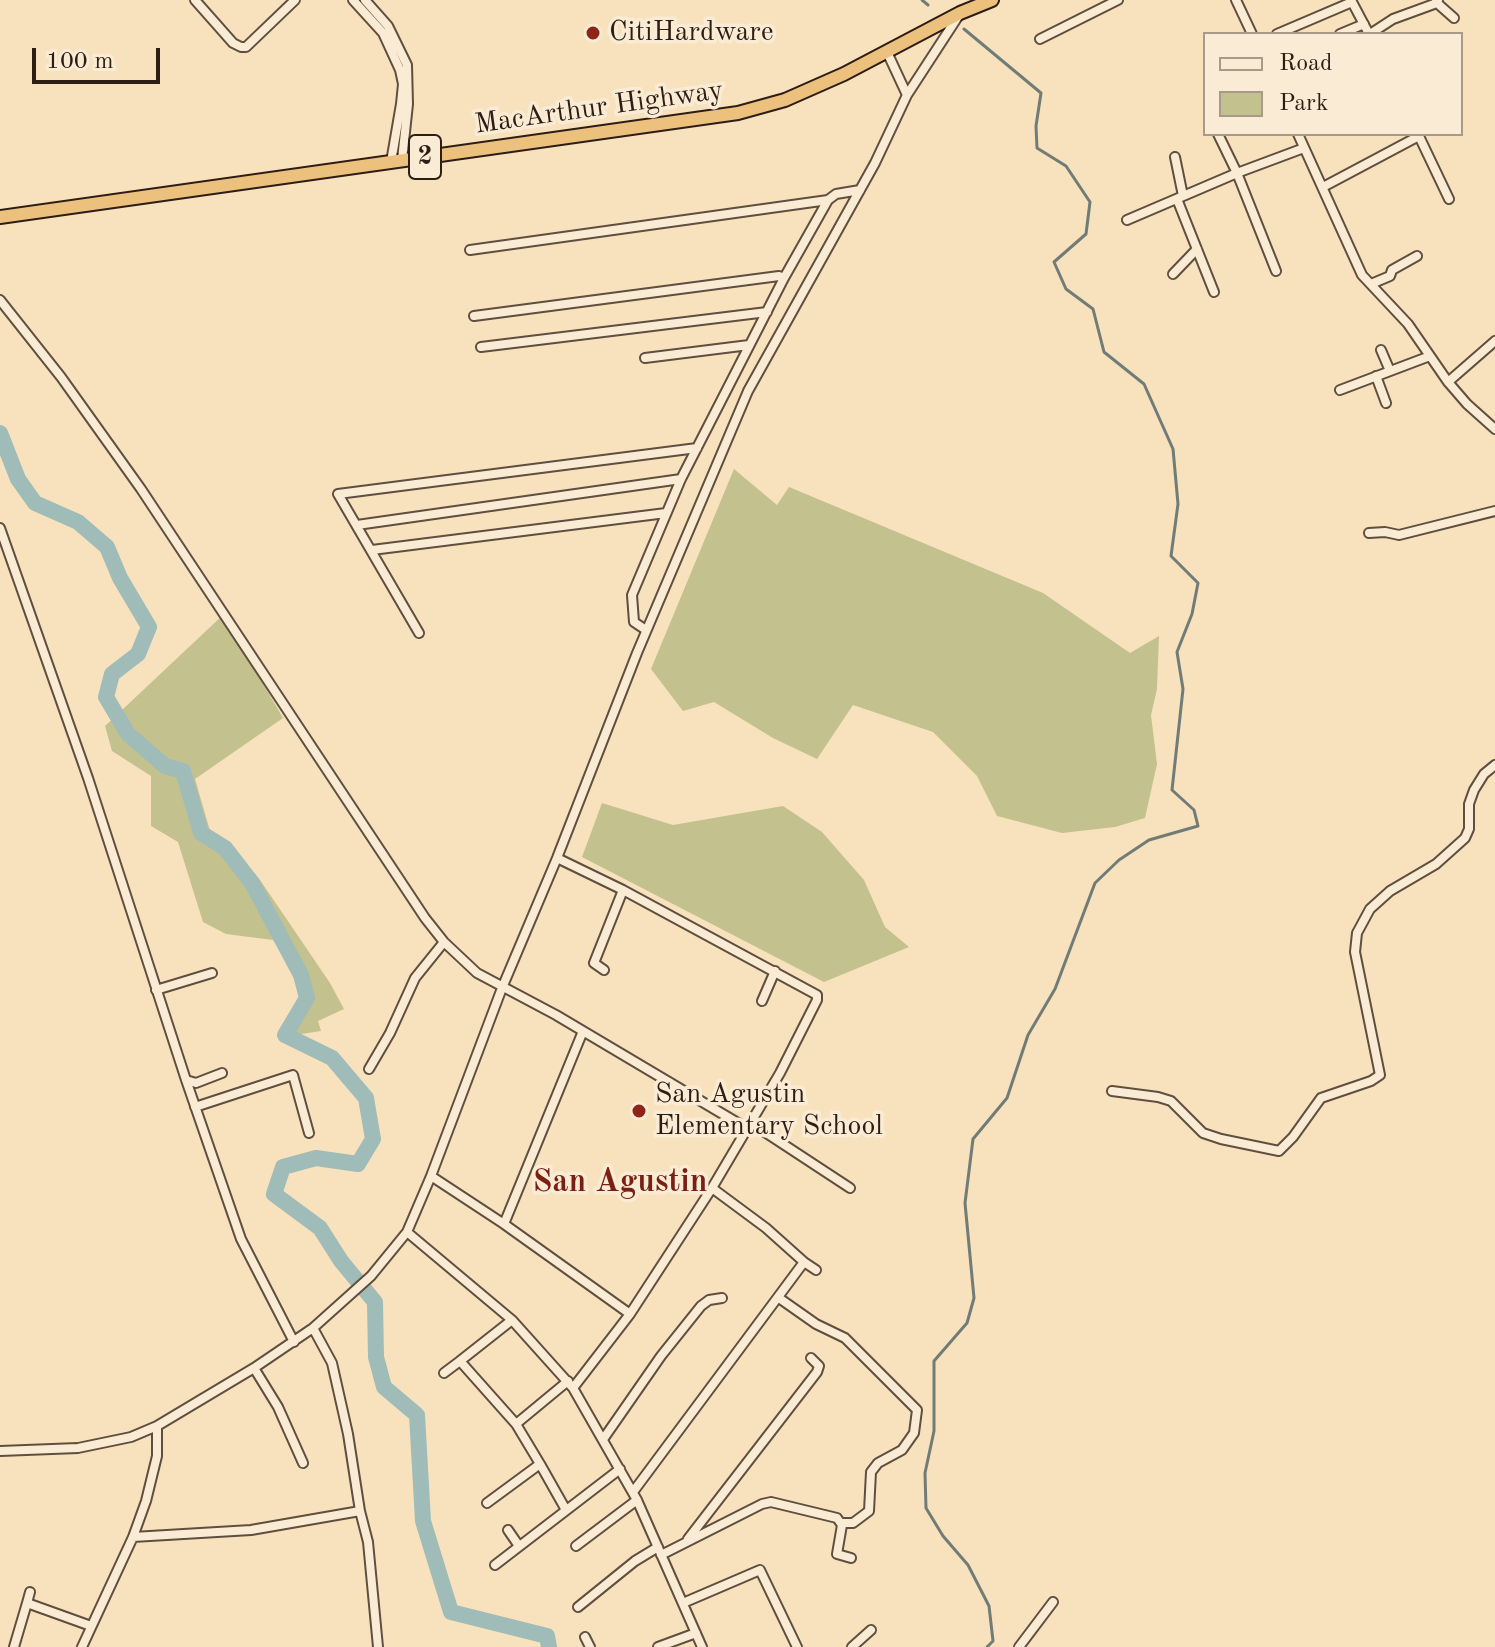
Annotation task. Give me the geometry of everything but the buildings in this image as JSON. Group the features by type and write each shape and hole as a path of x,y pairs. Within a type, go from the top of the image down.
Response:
{"highway":[{"name":"MacArthur Highway","path":"0,217 738,113 785,100 887,52 976,4 992,0"}],"street":[{"path":"195,0 233,43 241,47 246,47 295,0"},
{"path":"353,0 366,4 395,55 403,84 405,104 396,161"},
{"path":"1040,39 1118,0"},
{"path":"1236,0 1251,32"},
{"path":"1282,32 1352,1 1369,32"},
{"path":"1374,32 1413,10 1438,1 1454,18"},
{"path":"0,1451 78,1448 131,1437 157,1426 254,1368 313,1328 371,1276 407,1232 646,630 748,391 860,190 907,95 960,13"},
{"path":"1345,32 1364,24"},
{"path":"887,52 907,95"},
{"path":"1219,136 1276,271"},
{"path":"1299,136 1362,275 1408,324 1448,382 1495,429"},
{"path":"1323,187 1416,136"},
{"path":"1418,136 1449,199"},
{"path":"1127,220 1304,148"},
{"path":"1175,157 1180,198 1214,292"},
{"path":"646,630 634,622 632,595 681,479 784,278 828,200 836,194 860,190"},
{"path":"470,250 828,200"},
{"path":"1173,274 1197,249"},
{"path":"1371,284 1390,276 1392,270 1417,256"},
{"path":"474,316 779,276 784,278"},
{"path":"0,300 61,377 141,489 444,942 477,973 536,1003 750,1126 850,1188"},
{"path":"481,347 767,312"},
{"path":"1448,382 1495,341"},
{"path":"645,358 749,345"},
{"path":"1381,350 1390,371"},
{"path":"1340,390 1430,356"},
{"path":"1376,376 1386,403"},
{"path":"419,633 338,494 697,448"},
{"path":"357,525 681,479"},
{"path":"1369,533 1399,535 1495,511"},
{"path":"372,550 666,513"},
{"path":"0,528 88,778 241,1239 294,1342"},
{"path":"1112,1091 1171,1101 1203,1133 1279,1151 1321,1098 1380,1075 1355,952 1357,933 1370,909 1390,891 1436,864 1465,838 1474,790 1484,774 1495,765"},
{"path":"516,1424 570,1384 630,1314 750,1126 817,1000 813,992 775,971 557,858"},
{"path":"604,970 594,963 623,890"},
{"path":"369,1069 390,1033 415,978 444,942"},
{"path":"762,1001 775,971"},
{"path":"156,990 212,973"},
{"path":"504,1224 583,1031"},
{"path":"186,1080 196,1083 222,1073"},
{"path":"195,1107 293,1075 309,1133"},
{"path":"431,1176 630,1314"},
{"path":"712,1188 816,1270"},
{"path":"407,1232 512,1320 570,1384 635,1496 702,1647"},
{"path":"576,1546 635,1496 804,1262"},
{"path":"604,1438 692,1316 709,1300 722,1298"},
{"path":"578,1607 635,1561 685,1543 767,1502 837,1518 842,1523 853,1523 869,1511 871,1472 878,1463 895,1456 907,1443 914,1433 917,1410 845,1338 816,1324 779,1298"},
{"path":"444,1373 512,1320"},
{"path":"313,1328 332,1363 348,1434 368,1542 378,1647"},
{"path":"685,1543 817,1372 819,1366 811,1358"},
{"path":"460,1361 516,1424 566,1510"},
{"path":"254,1368 278,1407 303,1463"},
{"path":"82,1647 133,1537 152,1480 157,1456 157,1426"},
{"path":"487,1503 540,1464"},
{"path":"495,1565 620,1469"},
{"path":"133,1537 251,1530 360,1511"},
{"path":"842,1523 836,1552 838,1556 851,1558"},
{"path":"508,1530 519,1546"},
{"path":"683,1603 760,1570 797,1647"},
{"path":"14,1647 30,1592"},
{"path":"1019,1647 1053,1602"},
{"path":"27,1603 91,1626"},
{"path":"852,1647 871,1630"},
{"path":"658,1647 696,1633"},
{"path":"585,1637 590,1647"}],"green space":[{"path":"734,469 777,505 789,487 1043,593 1130,653 1159,636 1157,689 1151,715 1157,764 1145,818 1115,827 1062,833 997,816 977,776 933,732 853,705 817,759 773,738 714,702 683,711 651,669"},
{"path":"223,615 283,718 195,779 210,831 228,842 260,880 330,983 344,1009 318,1021 321,1031 282,1037 304,998 299,976 273,940 226,934 203,922 178,842 151,826 151,776 112,751 105,726"},
{"path":"602,803 673,825 783,806 822,832 864,880 885,927 909,947 824,982 582,857"}],"waterway":[{"path":"922,0 928,5"},
{"path":"964,29 1041,93 1036,126 1037,148 1066,166 1090,202 1086,234 1054,262 1066,289 1093,309 1104,352 1144,384 1173,449 1178,504 1171,556 1198,583 1192,614 1177,652 1183,689 1172,790 1194,810 1198,826 1149,840 1119,860 1095,883 1055,989 1028,1035 1007,1098 973,1139 965,1203 974,1298 967,1323 934,1361 934,1431 925,1473 926,1508 943,1536 968,1565 989,1606 993,1641 987,1647"},
{"path":"0,433 18,479 35,503 78,522 107,547 120,578 149,627 138,654 112,674 106,697 128,734 165,766 183,771 201,833 225,848 252,883 301,975 307,998 285,1035 332,1058 366,1098 373,1139 358,1164 316,1158 283,1167 274,1194 320,1228 341,1261 375,1302 376,1357 384,1387 417,1415 423,1521 451,1612 547,1636 549,1647"}],"place":[{"name":"CitiHardware","path":"593,33"},
{"name":"San Agustin Elementary School","path":"639,1111"}],"district":[{"name":"San Agustin","path":"620,1183"}]}
